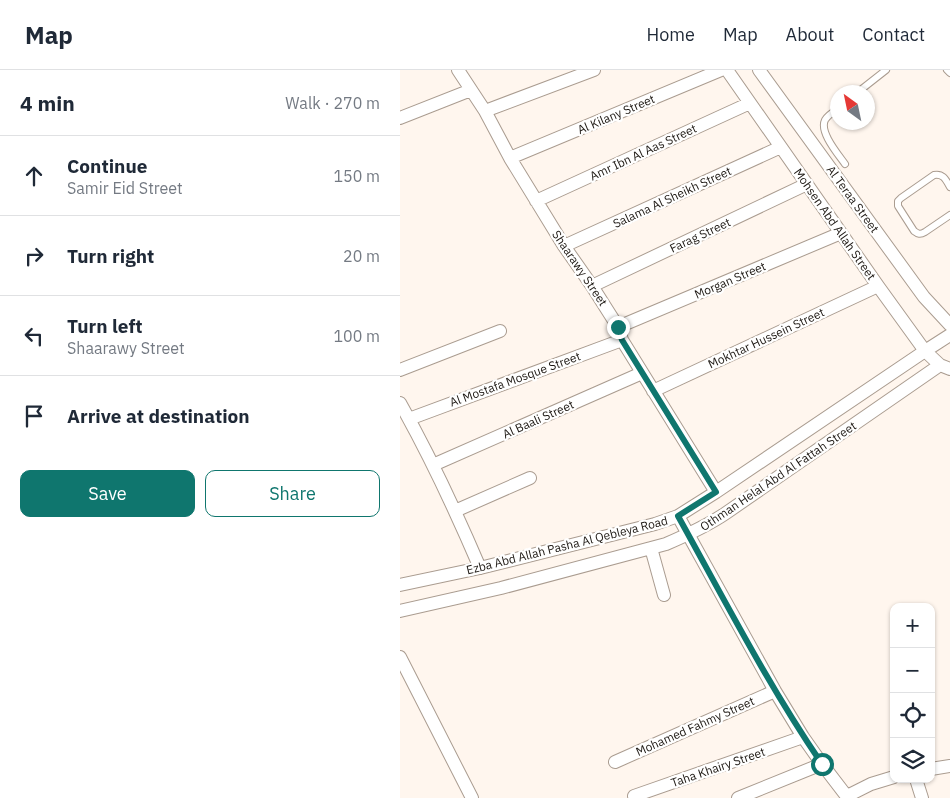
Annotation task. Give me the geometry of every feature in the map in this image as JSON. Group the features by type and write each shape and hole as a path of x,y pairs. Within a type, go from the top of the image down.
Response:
{"street":[{"name":"Shaarawy Street","path":"458,70 485,111 510,158 564,246 618,327 622,340 716,492"},
{"path":"485,111 594,70"},
{"name":"Al Kilany Street","path":"510,158 721,70"},
{"name":"Mohsen Abd Allah Street","path":"727,70 878,286 925,350 945,367"},
{"name":"Al Teraa Street","path":"759,70 903,269 924,297 950,325"},
{"path":"400,118 471,90"},
{"name":"Amr Ibn Al Aas Street","path":"536,201 750,103"},
{"name":"Salama Al Sheikh Street","path":"564,246 781,147"},
{"name":"Farag Street","path":"592,286 807,184"},
{"name":"Morgan Street","path":"618,327 841,233"},
{"name":"Mokhtar Hussein Street","path":"653,391 878,286"},
{"path":"400,370 500,331"},
{"name":"Ezba Abd Allah Pasha Al Qebleya Road","path":"400,585 480,568 655,524 678,516 950,335"},
{"name":"Al Mostafa Mosque Street","path":"409,419 622,340"},
{"name":"Othman Helal Abd Al Fattah Street","path":"400,611 501,588 666,544 688,535 726,513 945,367"},
{"name":"Al Baali Street","path":"433,466 642,373"},
{"path":"400,403 455,511 480,568"},
{"path":"455,511 530,478"},
{"path":"678,516 775,691 803,737 847,797 871,784 890,778"},
{"path":"651,548 664,595"},
{"path":"400,657 472,798"},
{"name":"Mohamed Fahmy Street","path":"615,762 775,691"},
{"name":"Taha Khairy Street","path":"634,796 803,737"},
{"path":"738,798 822,764"},
{"path":"935,768 950,766"},
{"path":"917,783 922,798"}],"lane":[{"path":"867,85 886,70"},
{"path":"947,70 950,73"},
{"path":"830,115 826,118 824,129 845,164"},
{"path":"950,187 944,177 934,176 901,198 898,201 898,206 917,234 925,232 950,215"}],"route":[{"path":"618,327 622,340 716,492 678,516 775,691 822,764"}]}
